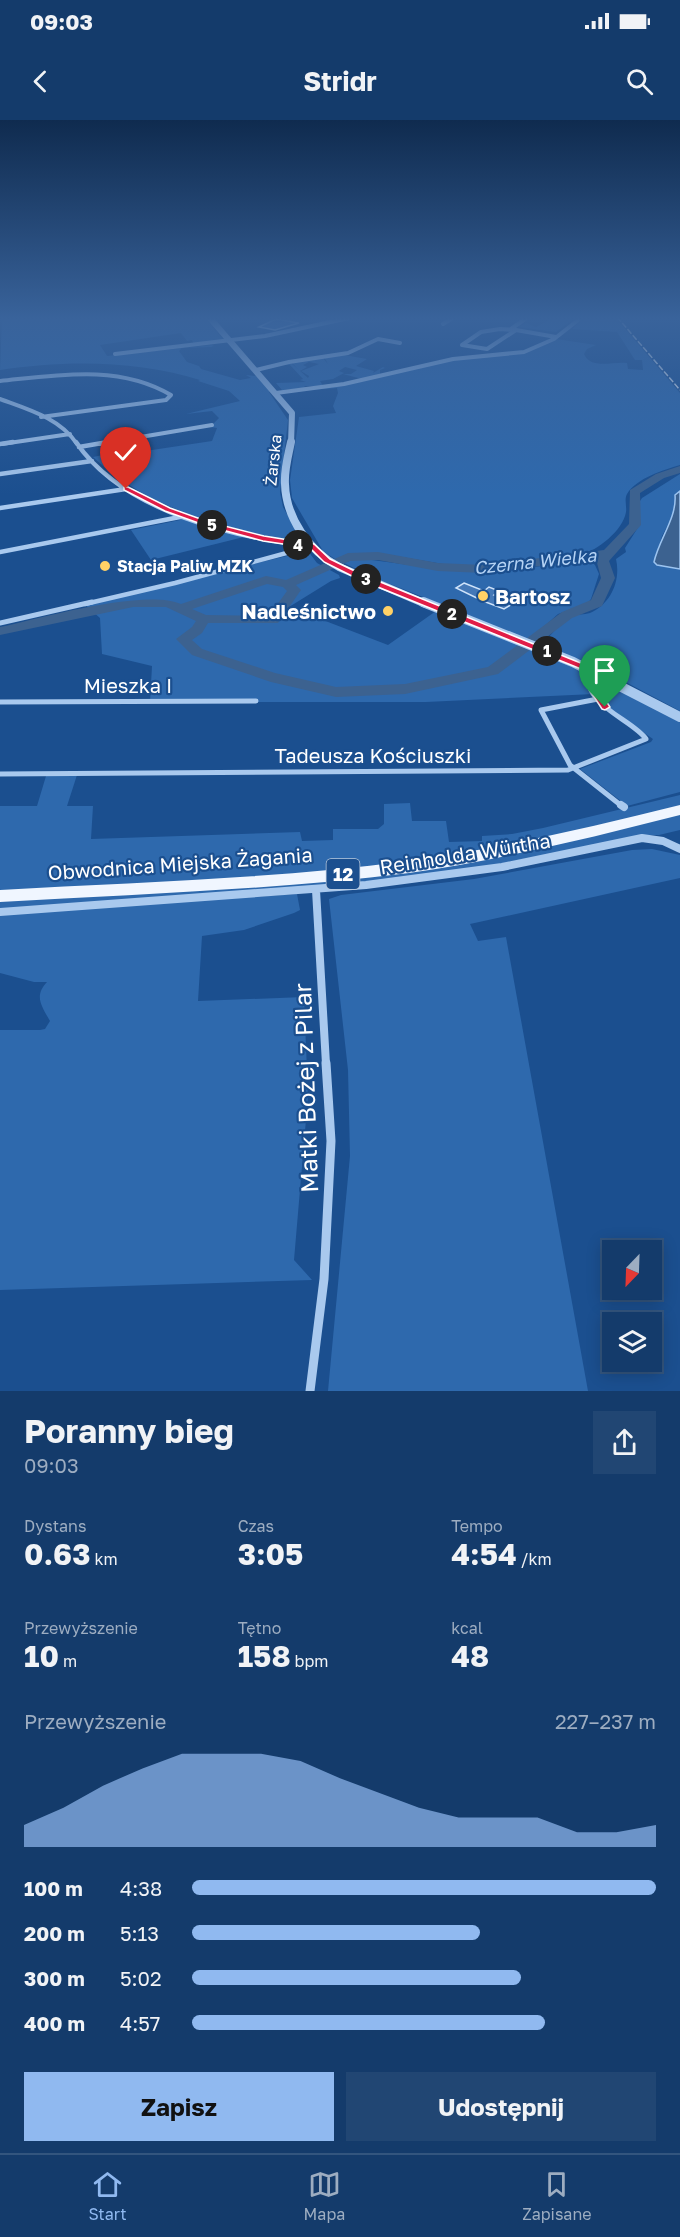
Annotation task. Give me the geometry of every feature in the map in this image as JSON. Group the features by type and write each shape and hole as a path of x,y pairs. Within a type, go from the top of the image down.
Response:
{"main road":[{"name":"Obwodnica Miejska Żagania","path":"0,896 308,877 408,867 511,850 680,810"}],"street":[{"path":"0,381 68,376"},
{"path":"41,417 166,400 171,395 147,381 124,376"},
{"name":"Żarska","path":"261,376 291,411 293,418 285,474 285,493 298,524 312,546 327,560 345,570 590,670 680,717"},
{"path":"276,393 344,384 378,376"},
{"path":"0,399 66,430 92,461 126,489 186,516 263,538 312,546"},
{"path":"79,447 212,425"},
{"path":"0,444 70,435"},
{"path":"0,474 92,461"},
{"path":"0,508 126,489"},
{"path":"0,552 186,516"},
{"path":"0,623 175,583 312,546"},
{"path":"590,670 588,678 598,699 541,710 573,768 624,807"},
{"name":"Tadeusza Kościuszki","path":"0,774 573,768 646,739 640,732 610,712 598,699"},
{"name":"Mieszka I","path":"0,702 256,701"},
{"name":"Reinholda Würtha","path":"0,912 316,890 442,876 642,838 658,839 680,849"},
{"name":"Matki Bożej z Pilar","path":"310,1391 324,1279 331,1141 316,890"}],"shaded area":[{"path":"187,376 227,376 240,380 256,376 270,390 269,392 288,420 280,492 283,507 301,539 293,542 270,537 177,510 135,489 115,475 121,472 111,473 93,457 113,453 107,444 123,441 132,453 212,441 217,428 210,427 219,418 212,411 186,414 240,401 229,391 198,381 200,380"},
{"path":"301,376 338,376 320,381 323,386 304,386 306,388 282,390 276,383 306,382 300,380 303,379"},
{"path":"352,376 372,376 362,379"},
{"path":"375,376 666,376 680,393 680,465 651,475 631,488 626,496 624,519 615,533 594,549 580,556 493,568 443,564 378,553 335,559 323,551 292,498 290,480 299,417 336,413 333,406 338,393 337,388 310,390"},
{"path":"680,474 680,491 675,496 676,509 662,536 654,562 657,565 680,569 680,711 603,670 541,646 571,616 590,613 604,604 616,583 616,559 626,552 625,548 639,526 638,504 642,498"},
{"path":"680,491 680,569 657,565 654,562 671,520 675,495"},
{"path":"185,519 244,537 151,560 131,530"},
{"path":"308,551 317,563 339,575 340,578 331,581 289,607 388,645 436,611 563,662 680,720 680,792 627,806 580,769 651,742 653,739 618,715 594,694 426,702 150,702 152,666 102,654 100,618 84,604"},
{"path":"357,558 447,570 494,573 588,559 595,565 599,574 591,599 587,604 558,614 528,641 506,630 370,576 344,563"},
{"path":"77,775 67,806 93,806 91,839 300,832 302,841 333,840 333,829 378,829 384,824 384,804 410,803 412,821 446,821 449,842 482,841 482,836 512,834 543,828 680,795 680,806 505,846 399,864 250,878 0,892 0,806 37,806 46,776"},
{"path":"680,814 680,830 659,835 643,835 469,870 339,886 0,910 0,901 338,878"},
{"path":"652,849 680,855 680,878 470,924 478,941 506,937 588,1391 328,1391 350,1156 348,1070 329,899 341,895 474,879 632,850"},
{"path":"297,894 300,910 294,913 244,930 202,936 198,1001 304,997 308,1096 294,1260 312,1280 0,1290 0,1030 40,1030 45,1029 50,1021 40,1001 41,992 47,982 34,982 0,973 0,914"}],"building":[{"name":"Bartosz","path":"464,583 484,591 489,587 499,591 494,595 514,603 504,609 483,601 456,588"}],"waterway":[{"name":"Czerna Wielka","path":"609,553 635,525 634,492 660,476 680,469"},
{"name":"Czerna Wielka","path":"204,619 197,630 183,639 197,652 271,677 336,692 405,689 493,671 567,615 597,603 608,578 602,560 609,553"},
{"name":"Czerna Wielka","path":"287,584 348,557 378,556 438,567 484,569 609,553"},
{"name":"Czerna Wielka","path":"181,608 266,580 287,584"},
{"name":"Czerna Wielka","path":"204,619 273,620 294,590 287,584"},
{"name":"Czerna Wielka","path":"0,631 133,603 168,603 204,619"}],"railway":[{"path":"668,376 680,390"}],"place":[{"name":"Stacja Paliw MZK","path":"105,566"},
{"name":"Bartosz","path":"483,596"},
{"name":"Nadleśnictwo","path":"388,611"}],"route":[{"path":"126,489 167,509 206,523 263,538 312,546 327,560 360,577 590,670 589,681 605,707"}]}
